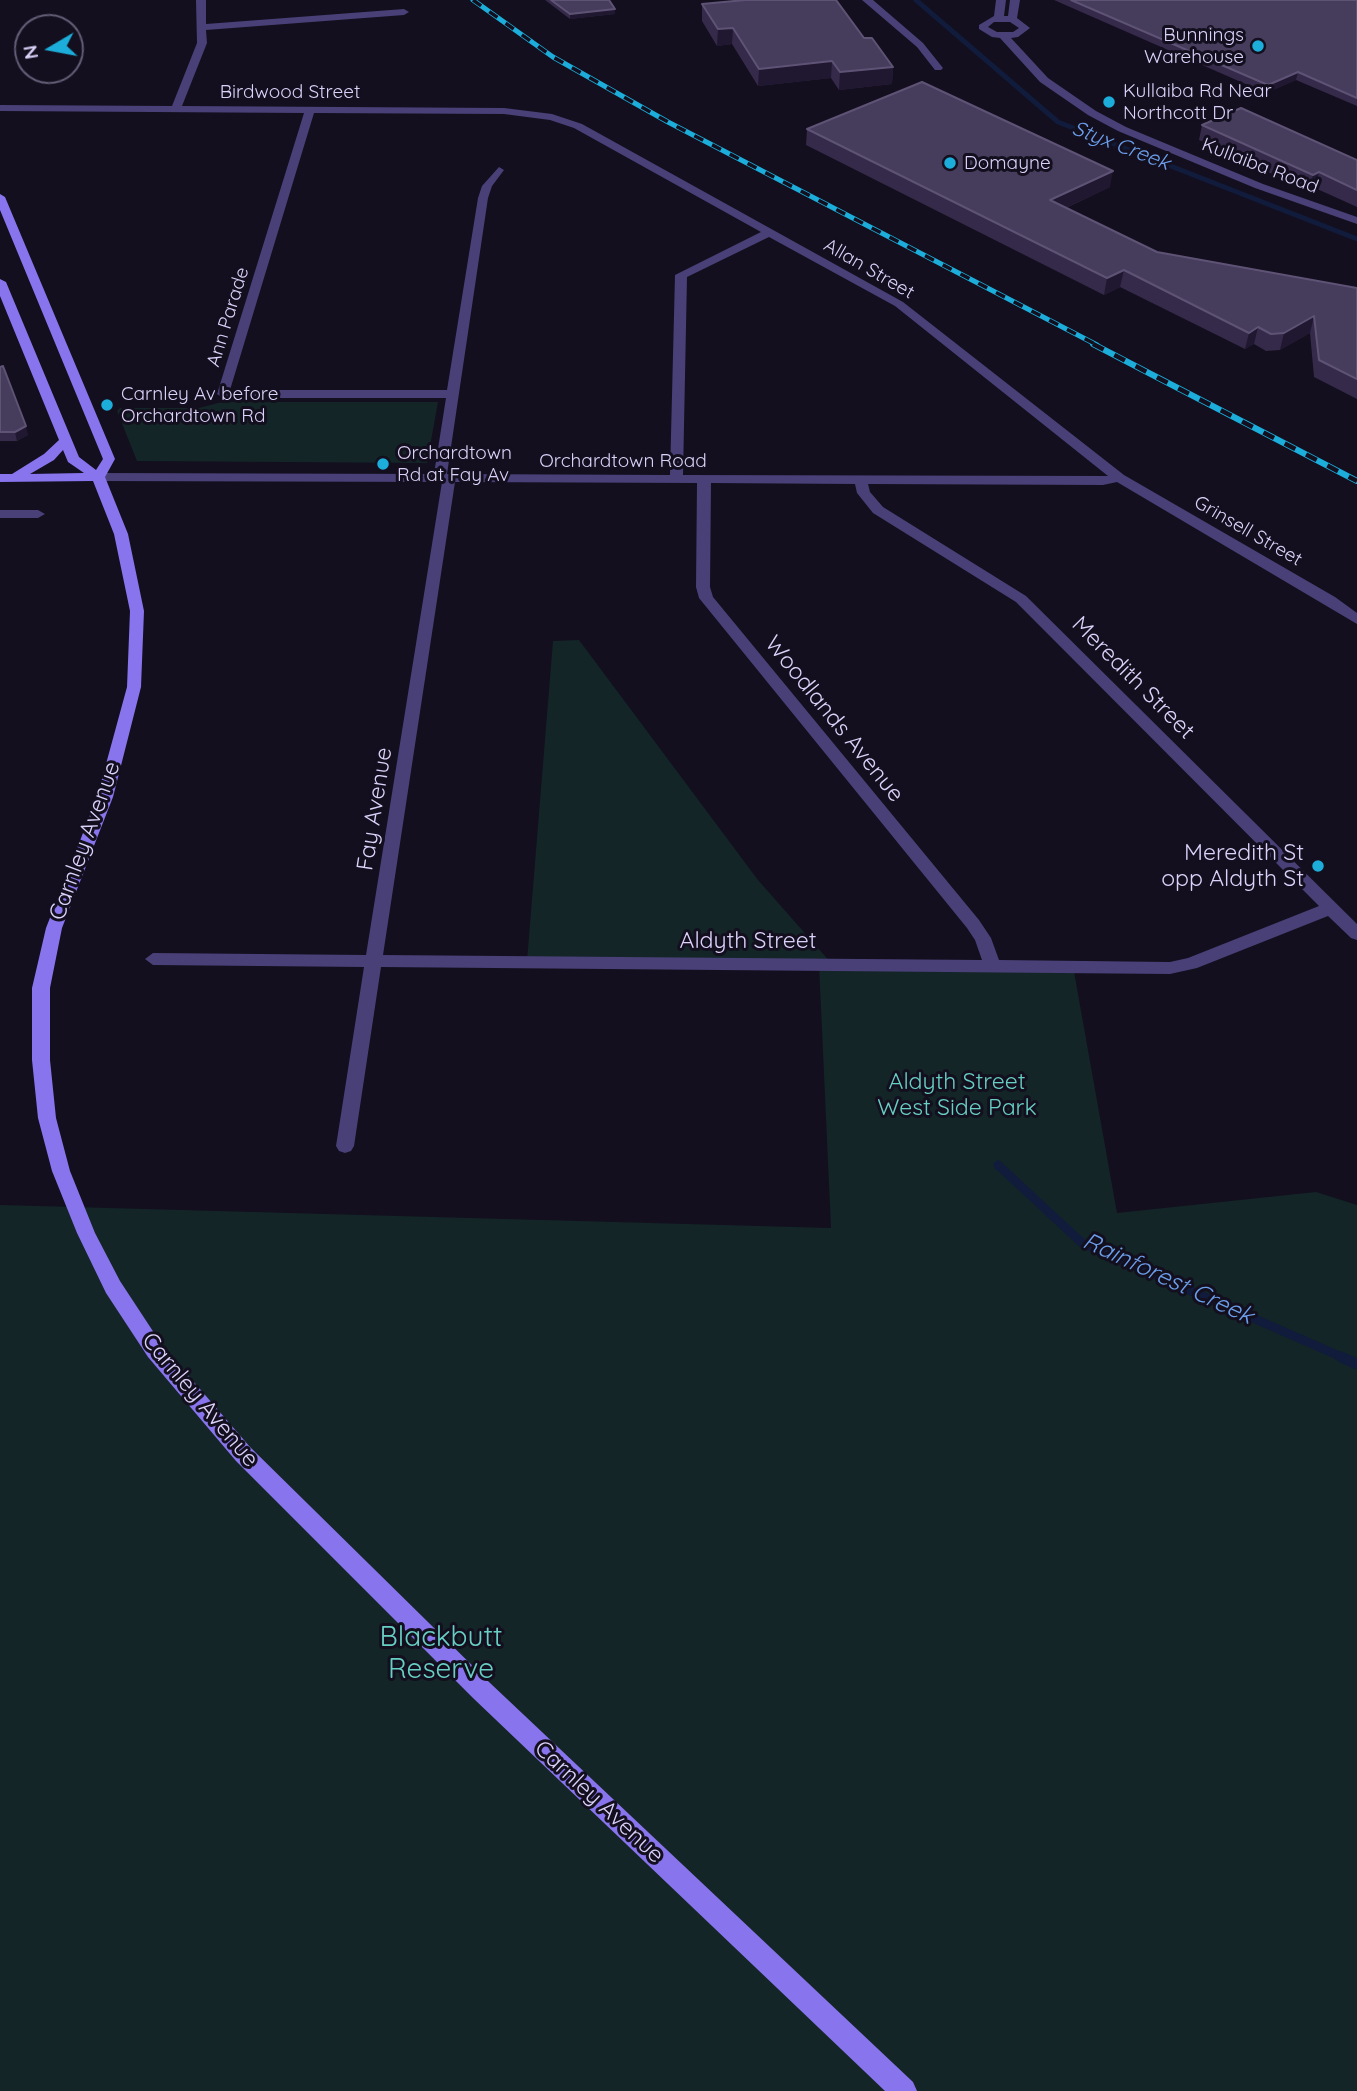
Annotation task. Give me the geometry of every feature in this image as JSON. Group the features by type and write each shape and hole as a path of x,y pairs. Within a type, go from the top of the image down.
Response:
{"main road":[{"path":"0,197 109,459 98,477"},
{"name":"Carnley Avenue","path":"0,282 74,459 98,477 121,534 136,611 134,687 105,797 54,928 41,988 41,1060 47,1118 61,1171 86,1233 113,1287 155,1352 243,1454 481,1690 904,2091"},
{"path":"17,476 49,457 67,439"},
{"name":"Orchardtown Road","path":"0,478 98,477"}],"street":[{"path":"176,109 199,53 203,27 201,0"},
{"path":"867,0 920,45 938,68"},
{"name":"Kullaiba Road","path":"1001,0 999,18 985,22 982,27 987,32 1004,36 1044,80 1091,113 1122,129 1259,186 1357,221"},
{"path":"1012,19 1015,0"},
{"path":"203,27 404,12"},
{"path":"999,18 1012,19 1025,26 1016,47"},
{"path":"1004,36 1020,34"},
{"name":"Birdwood Street","path":"0,108 503,111 552,117 578,126"},
{"name":"Ann Parade","path":"310,109 223,394 453,394"},
{"name":"Allan Street","path":"578,126 899,304 1119,478"},
{"name":"Fay Avenue","path":"345,1146 445,479 453,394 483,198 487,186 499,170"},
{"path":"676,480 681,275 768,233"},
{"name":"Orchardtown Road","path":"98,477 704,481 1103,481 1119,478"},
{"name":"Grinsell Street","path":"1119,478 1330,600 1357,620"},
{"name":"Woodlands Avenue","path":"704,481 703,587 706,598 973,924 986,945 992,965"},
{"name":"Meredith Street","path":"861,481 863,493 878,510 1021,599 1357,934"},
{"path":"0,514 38,514"},
{"name":"Aldyth Street","path":"153,959 1181,967 1331,908"}],"green space":[{"path":"222,402 438,402 427,463 137,461 117,411 120,408 199,408"},
{"name":"Blackbutt Reserve","path":"579,640 758,880 832,964 1073,966 1117,1213 1316,1192 1357,1205 1357,2091 0,2091 0,1205 831,1228 819,964 527,961 553,641"}],"building":[{"path":"551,0 609,0 615,9 570,14"},
{"path":"745,0 836,0 864,38 872,38 893,67 840,72 832,61 759,69 733,28 718,29 702,4"},
{"name":"Bunnings Warehouse","path":"1071,0 1357,0 1357,98 1298,72 1268,85"},
{"path":"922,82 1113,171 1050,200 1157,252 1357,288 1357,379 1319,360 1314,316 1284,333 1271,334 1258,327 1249,333 1124,270 1107,278 807,129"},
{"path":"1241,108 1357,160 1357,190 1319,172 1313,175 1202,125"},
{"path":"3,366 26,426 15,432 0,432 0,367"}],"waterway":[{"name":"Styx Creek","path":"916,0 1058,122 1357,239"},
{"name":"Rainforest Creek","path":"998,1165 1082,1243 1344,1358"},
{"name":"Rainforest Creek","path":"1341,1357 1357,1364"}],"railway":[{"path":"473,0 553,57 668,122 1097,345"},
{"path":"1093,344 1357,481"}],"place":[{"name":"Bunnings Warehouse","path":"1258,46"},
{"name":"Kullaiba Rd Near Northcott Dr","path":"1109,102"},
{"name":"Domayne","path":"950,163"},
{"name":"Carnley Av before Orchardtown Rd","path":"107,405"},
{"name":"Orchardtown Rd at Fay Av","path":"383,464"},
{"name":"Meredith St opp Aldyth St","path":"1318,866"}],"park label":[{"name":"Aldyth Street West Side Park","path":"957,1095"}]}
